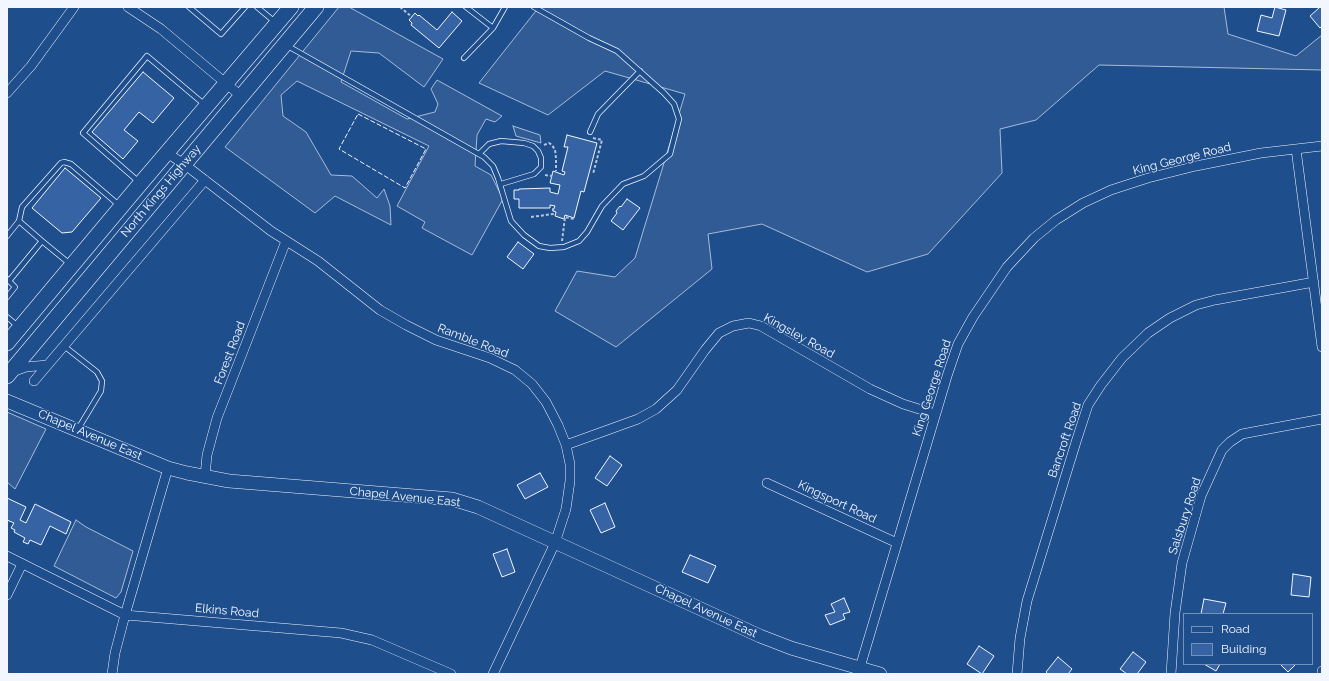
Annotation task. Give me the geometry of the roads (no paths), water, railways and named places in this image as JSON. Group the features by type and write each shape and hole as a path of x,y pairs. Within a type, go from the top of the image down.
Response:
{"main road":[{"name":"North Kings Highway","path":"7,343 291,7"},
{"name":"North Kings Highway","path":"8,375 316,7"}],"street":[{"path":"7,93 31,66 74,7"},
{"path":"128,7 161,29 241,96"},
{"name":"King George Road","path":"859,671 935,414 958,344 973,317 1008,267 1034,238 1056,220 1083,203 1111,190 1148,178 1196,166 1261,153 1322,146"},
{"path":"1296,149 1322,348"},
{"name":"Ramble Road","path":"167,153 184,164 271,231 318,261 380,310 436,340 490,358 515,370 532,384 546,402 566,445 570,464 570,481 566,509 555,543 493,674"},
{"path":"34,381 205,180"},
{"name":"Forest Road","path":"205,476 207,455 217,418 286,241"},
{"name":"Bancroft Road","path":"1017,674 1020,638 1027,601 1088,405 1122,358 1148,333 1170,318 1190,308 1215,300 1314,282"},
{"name":"Kingsley Road","path":"566,445 638,419 656,409 677,390 719,333 733,326 748,323 761,326 870,389 903,404 935,414"},
{"path":"8,375 26,367 47,366"},
{"name":"Chapel Avenue East","path":"7,401 168,468 229,481 452,499 478,507 760,636 859,671 880,674"},
{"name":"Salsbury Road","path":"1171,674 1175,613 1182,562 1201,496 1222,450 1230,442 1242,434 1322,419"},
{"path":"112,674 115,653 125,615 168,468"},
{"name":"Kingsport Road","path":"767,483 897,543"},
{"name":"Elkins Road","path":"7,556 125,615 341,633 372,640 451,674"},
{"path":"7,595 22,564"}],"lane":[{"path":"189,7 222,34 246,7"},
{"path":"256,7 277,24"},
{"path":"466,7 493,28"},
{"path":"464,58 493,28 504,7"},
{"path":"285,44 484,157 493,166 511,221 524,236 539,246 561,248 579,242 587,232 602,206 623,184 644,176 670,154 679,119 674,104 617,51 589,38 534,7"},
{"path":"141,183 83,133 147,56 206,106"},
{"path":"589,134 598,114 640,71"},
{"path":"479,154 489,144 502,140 524,143 533,146 538,151 541,158 541,166 534,174 500,184"},
{"path":"7,236 19,221 22,207 61,163 64,162 71,164 121,207"},
{"path":"19,221 72,266"},
{"path":"7,297 15,287 8,280 42,241"},
{"path":"7,317 20,328"},
{"path":"64,346 97,372 102,381 101,391 77,430"}]}
